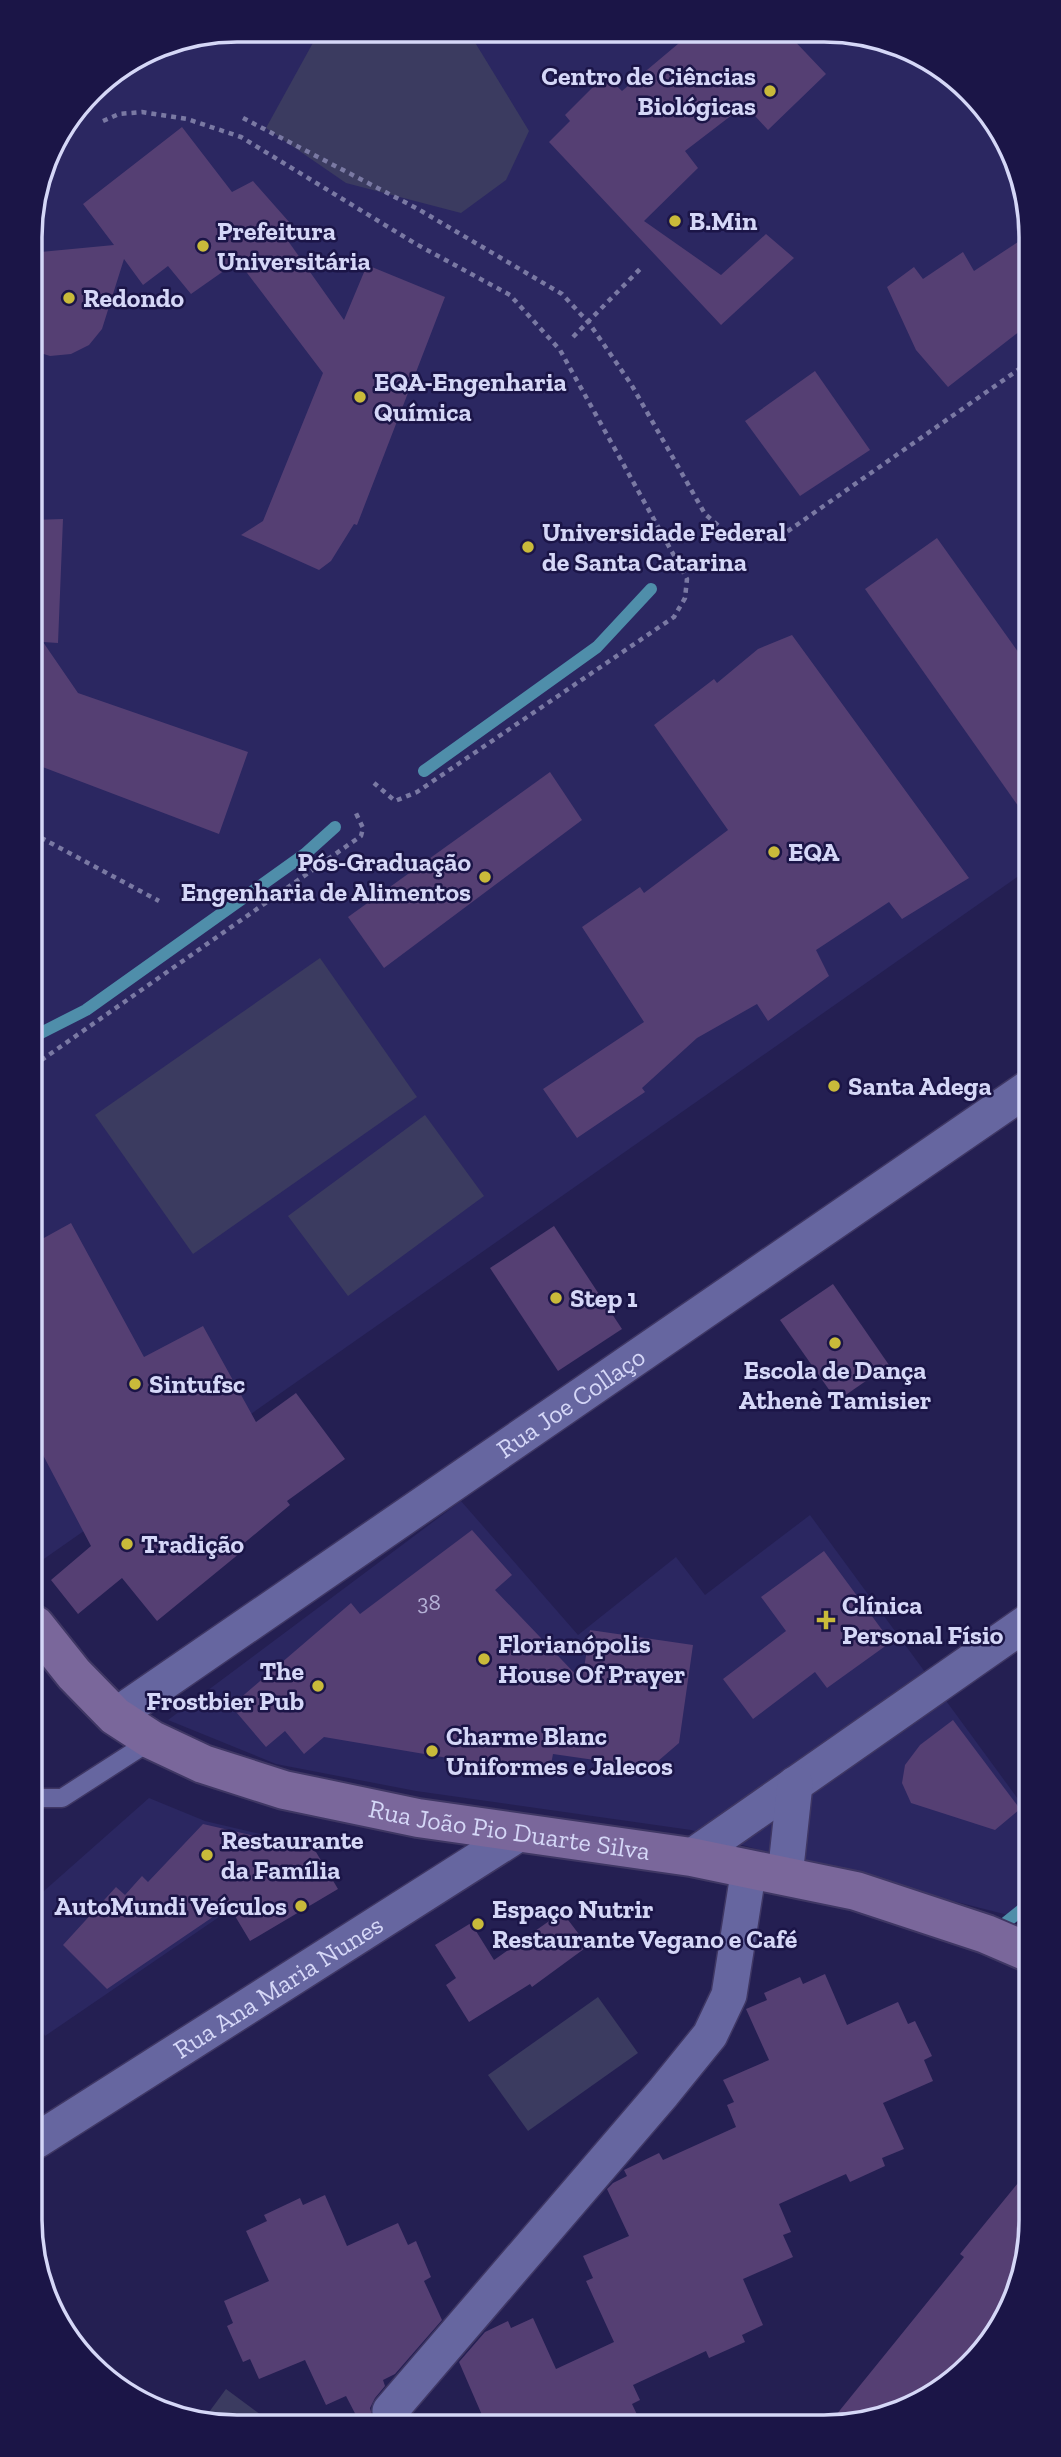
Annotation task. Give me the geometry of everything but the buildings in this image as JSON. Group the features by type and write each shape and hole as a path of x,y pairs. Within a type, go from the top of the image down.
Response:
{"main road":[{"name":"Rua João Pio Duarte Silva","path":"42,1642 115,1716 152,1740 203,1764 284,1790 418,1818 691,1857 856,1891 986,1934 1019,1948"}],"street":[{"name":"Rua Joe Collaço","path":"115,1716 1019,1094"},
{"path":"691,1857 1019,1628"},
{"path":"785,1876 795,1784"},
{"name":"Rua Ana Maria Nunes","path":"42,2137 520,1833"},
{"path":"390,2411 710,2035 729,1995 749,1868"}],"lane":[{"path":"42,1798 62,1798 152,1740"}],"path":[{"path":"103,121 119,114 142,111 187,119 241,136 416,244 510,295 560,350 687,579 685,598 674,617 417,792 395,801 374,783"},
{"path":"243,118 418,209 562,294 589,323 631,384 705,514 728,534 778,538 1019,369"},
{"path":"573,337 643,266"},
{"path":"42,1060 361,836 363,828 354,809"},
{"path":"42,838 159,901"}],"shaded area":[{"name":"Universidade Federal de Santa Catarina","path":"225,42 836,42 886,52 910,62 952,90 971,109 993,140 1012,187 1017,212 1019,876 42,1560 42,225 49,187 57,163 82,118 109,90 151,62 175,52"},
{"path":"313,42 475,42 529,131 506,180 461,213 346,183 266,128"},
{"path":"320,958 417,1097 193,1254 95,1115"},
{"path":"425,1115 484,1196 348,1296 288,1216"},
{"path":"461,1501 578,1635 676,1557 705,1595 810,1515 1019,1800 1019,1906 1008,1915 811,1865 691,1830 416,1791 276,1764 168,1720"},
{"path":"149,1798 205,1821 320,1848 45,2036 42,2031 42,1893"},
{"path":"598,1997 638,2053 528,2131 488,2075"},
{"path":"226,2389 261,2415 237,2415 209,2412"}],"waterway":[{"path":"424,771 597,647 651,589"},
{"path":"42,1032 86,1010 305,854 335,827"},
{"path":"1004,1924 1019,1912"}],"place":[{"name":"Centro de Ciências Biológicas","path":"770,91"},
{"name":"B.Min","path":"675,221"},
{"name":"Prefeitura Universitária","path":"203,246"},
{"name":"Redondo","path":"69,298"},
{"name":"EQA-Engenharia Química","path":"360,397"},
{"name":"Universidade Federal de Santa Catarina","path":"528,547"},
{"name":"EQA","path":"774,852"},
{"name":"Pós-Graduação Engenharia de Alimentos","path":"485,877"},
{"name":"Santa Adega","path":"834,1086"},
{"name":"Step 1","path":"556,1298"},
{"name":"Escola de Dança Athenè Tamisier","path":"835,1343"},
{"name":"Sintufsc","path":"135,1384"},
{"name":"Tradição","path":"127,1544"},
{"name":"Clínica Personal Físio","path":"826,1620"},
{"name":"Florianópolis House Of Prayer","path":"484,1659"},
{"name":"The Frostbier Pub","path":"318,1686"},
{"name":"Charme Blanc Uniformes e Jalecos","path":"432,1751"},
{"name":"Restaurante da Família","path":"207,1855"},
{"name":"AutoMundi Veículos","path":"301,1906"},
{"name":"Espaço Nutrir Restaurante Vegano e Café","path":"478,1924"}]}
